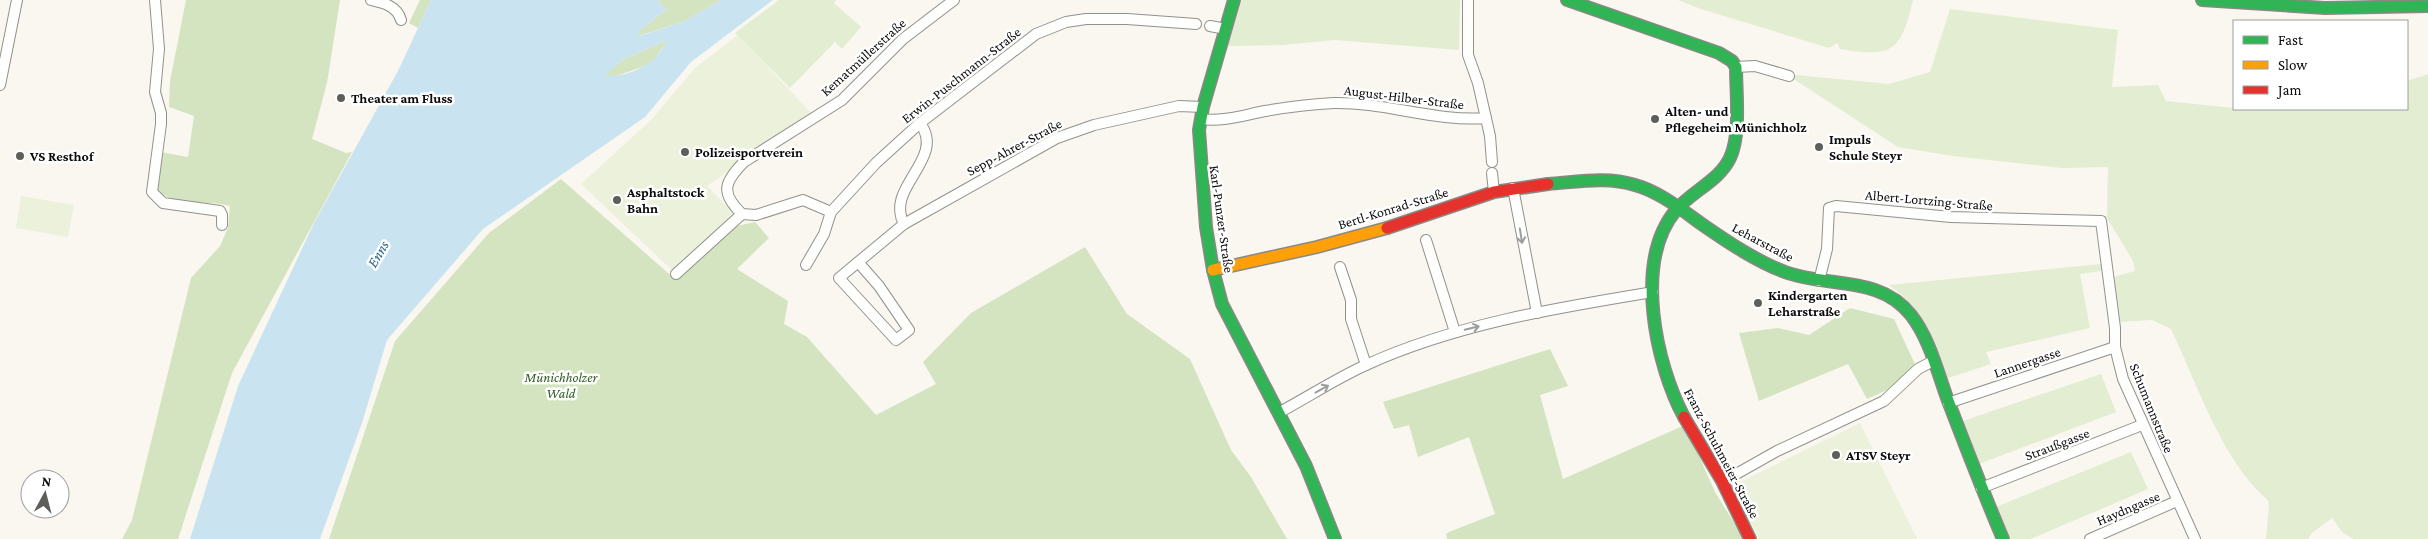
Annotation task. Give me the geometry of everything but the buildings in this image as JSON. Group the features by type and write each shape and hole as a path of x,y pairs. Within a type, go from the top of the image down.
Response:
{"street":[{"path":"0,85 3,61 17,0"},
{"path":"155,0 159,49 155,92 161,113 161,124 152,192 163,203 220,211 222,225"},
{"path":"371,0 392,7 398,13 401,20"},
{"name":"Kematmüllerstraße","path":"742,214 734,206 727,188 728,181 734,172 766,147 842,100 903,39 954,0"},
{"name":"Karl-Punzer-Straße","path":"1234,0 1201,119 1200,164 1206,232 1213,270 1222,304 1280,412 1320,497 1335,539"},
{"path":"1468,0 1468,55 1478,83 1491,141 1494,192"},
{"path":"1567,0 1719,53 1732,61 1736,67 1735,142 1733,154 1722,173 1688,196 1677,207"},
{"path":"2202,0 2325,8 2428,6"},
{"name":"Erwin-Puschmann-Straße","path":"806,265 824,234 831,212 876,164 920,123 1020,45 1050,27 1086,19 1127,18 1196,24"},
{"path":"1210,26 1226,28"},
{"path":"1736,67 1755,66 1789,76"},
{"name":"August-Hilber-Straße","path":"1201,119 1219,120 1293,107 1335,103 1382,106 1467,119 1486,118"},
{"name":"Sepp-Ahrer-Straße","path":"858,262 879,286 909,330 896,340 839,278 858,262 904,224 1057,138 1094,125 1179,106 1203,107"},
{"path":"904,224 899,215 899,202 927,143 925,130 920,123"},
{"name":"Leharstraße","path":"1582,181 1609,180 1648,189 1758,260 1793,275 1819,281 1871,286 1895,297 1916,320 1981,488 2003,539"},
{"name":"Bertl-Konrad-Straße","path":"1213,270 1334,248 1380,230 1420,222 1494,192 1513,188 1582,181"},
{"path":"1513,188 1537,313"},
{"path":"676,274 742,214 756,215 802,200 831,212"},
{"name":"Albert-Lortzing-Straße","path":"1819,281 1827,249 1829,208 1836,206 1961,217 2102,221"},
{"name":"Franz-Schuhmeier-Straße","path":"1677,207 1662,235 1656,261 1653,292 1656,340 1673,394 1722,482 1750,539"},
{"name":"Schumannstraße","path":"2102,221 2115,328 2115,346 2123,379 2142,425 2195,539"},
{"path":"1426,240 1455,332"},
{"path":"1340,267 1351,300 1351,319 1366,365"},
{"path":"1280,412 1366,365 1455,332 1537,313 1653,292"},
{"name":"Lannergasse","path":"1948,402 2115,346"},
{"path":"1722,482 1776,451 1884,401 1918,369 1933,361"},
{"name":"Straußgasse","path":"1981,488 2142,425"},
{"name":"Haydngasse","path":"2090,539 2177,501"}],"green space":[{"path":"186,0 340,0 327,83 312,139 346,153 352,152 232,373 178,539 122,539 132,520 191,278 220,246 228,228 230,206 175,199 159,192 155,183 160,152 188,157 194,116 169,107 170,81"},
{"path":"420,0 431,0 418,28 409,23"},
{"path":"660,0 721,0 685,21 638,36 639,31 667,9 658,3"},
{"path":"779,0 836,0 834,3 861,27 842,49 835,42 790,88 735,33"},
{"path":"1242,0 1460,0 1459,50 1335,40 1283,45 1228,46"},
{"path":"1678,0 1913,0 1904,30 1899,40 1892,47 1883,51 1858,52 1840,49 1837,43 1829,48 1701,9"},
{"path":"1950,9 2118,30 2112,87 2158,85 2166,101 2233,108 2233,110 2408,110 2408,81 2428,74 2428,539 2353,539 2342,532 2332,518 2312,533 2308,539 2266,539 2268,500 2237,465 2224,443 2171,329 2152,320 2118,322 2117,299 2113,277 2135,271 2133,261 2107,218 2108,167 2062,168 1953,156 1898,147 1786,74 1889,84 1930,72"},
{"name":"Polizeisportverein","path":"738,35 811,113 707,186 733,213 676,274 581,184 650,121 696,67"},
{"path":"669,39 651,64 616,76 603,76 622,60"},
{"name":"Münichholzer Wald","path":"561,179 676,280 737,226 755,222 769,238 737,269 788,301 784,324 807,337 876,415 936,384 923,362 971,313 1085,247 1127,314 1190,359 1231,450 1251,477 1287,539 329,539 395,341 489,233"},
{"path":"21,196 74,205 68,237 16,228"},
{"path":"2101,264 2101,271 2080,274 2090,328 1986,352 1991,364 1948,378 1932,337 1920,315 1902,295 1889,285"},
{"path":"1850,308 1894,319 1920,375 1867,399 1848,364 1759,401 1739,333 1778,328 1809,335"},
{"path":"1550,349 1568,386 1540,395 1563,479 1685,425 1715,492 1744,539 1447,539 1446,534 1449,532 1495,514 1469,437 1418,457 1409,425 1394,429 1383,402"},
{"path":"2101,374 2116,412 1979,464 1963,421"},
{"name":"ATSV Steyr","path":"1860,423 1917,539 1759,539 1732,486"},
{"path":"2131,452 2148,489 2031,539 2011,539 1996,507"}],"water":[{"name":"Enns","path":"431,0 660,0 658,3 667,9 639,31 639,36 685,21 721,0 773,0 691,62 645,117 483,229 387,340 362,423 320,539 190,539 238,386 314,223 399,69","holes":["667,40 657,56 642,67 624,74 604,76 622,60"]}],"traffic: fast":[{"path":"1234,0 1203,107 1199,130 1206,227 1213,270 1222,304 1306,466 1335,539"},
{"path":"1567,0 1719,53 1732,61 1736,67 1737,126 1736,138 1730,158 1712,180 1682,203 1676,210 1663,231 1655,257 1652,284 1653,313 1658,342 1665,370 1684,417"},
{"path":"2202,0 2325,8 2428,6"},
{"path":"1548,184 1603,180 1624,182 1644,188 1670,202 1743,251 1774,268 1801,277 1869,288 1898,302 1911,315 1928,344 1947,398 2003,539"}],"traffic: slow":[{"path":"1213,270 1317,247 1387,228"}],"traffic: jam":[{"path":"1387,228 1494,192 1548,184"},
{"path":"1684,417 1722,481 1750,539"}],"place":[{"name":"Theater am Fluss","path":"341,98"},
{"name":"Alten- und Pflegeheim Münichholz","path":"1655,119"},
{"name":"Impuls Schule Steyr","path":"1819,147"},
{"name":"Polizeisportverein","path":"685,152"},
{"name":"VS Resthof","path":"20,156"},
{"name":"Asphaltstock Bahn","path":"617,200"},
{"name":"Kindergarten Leharstraße","path":"1758,303"},
{"name":"ATSV Steyr","path":"1836,455"}]}
